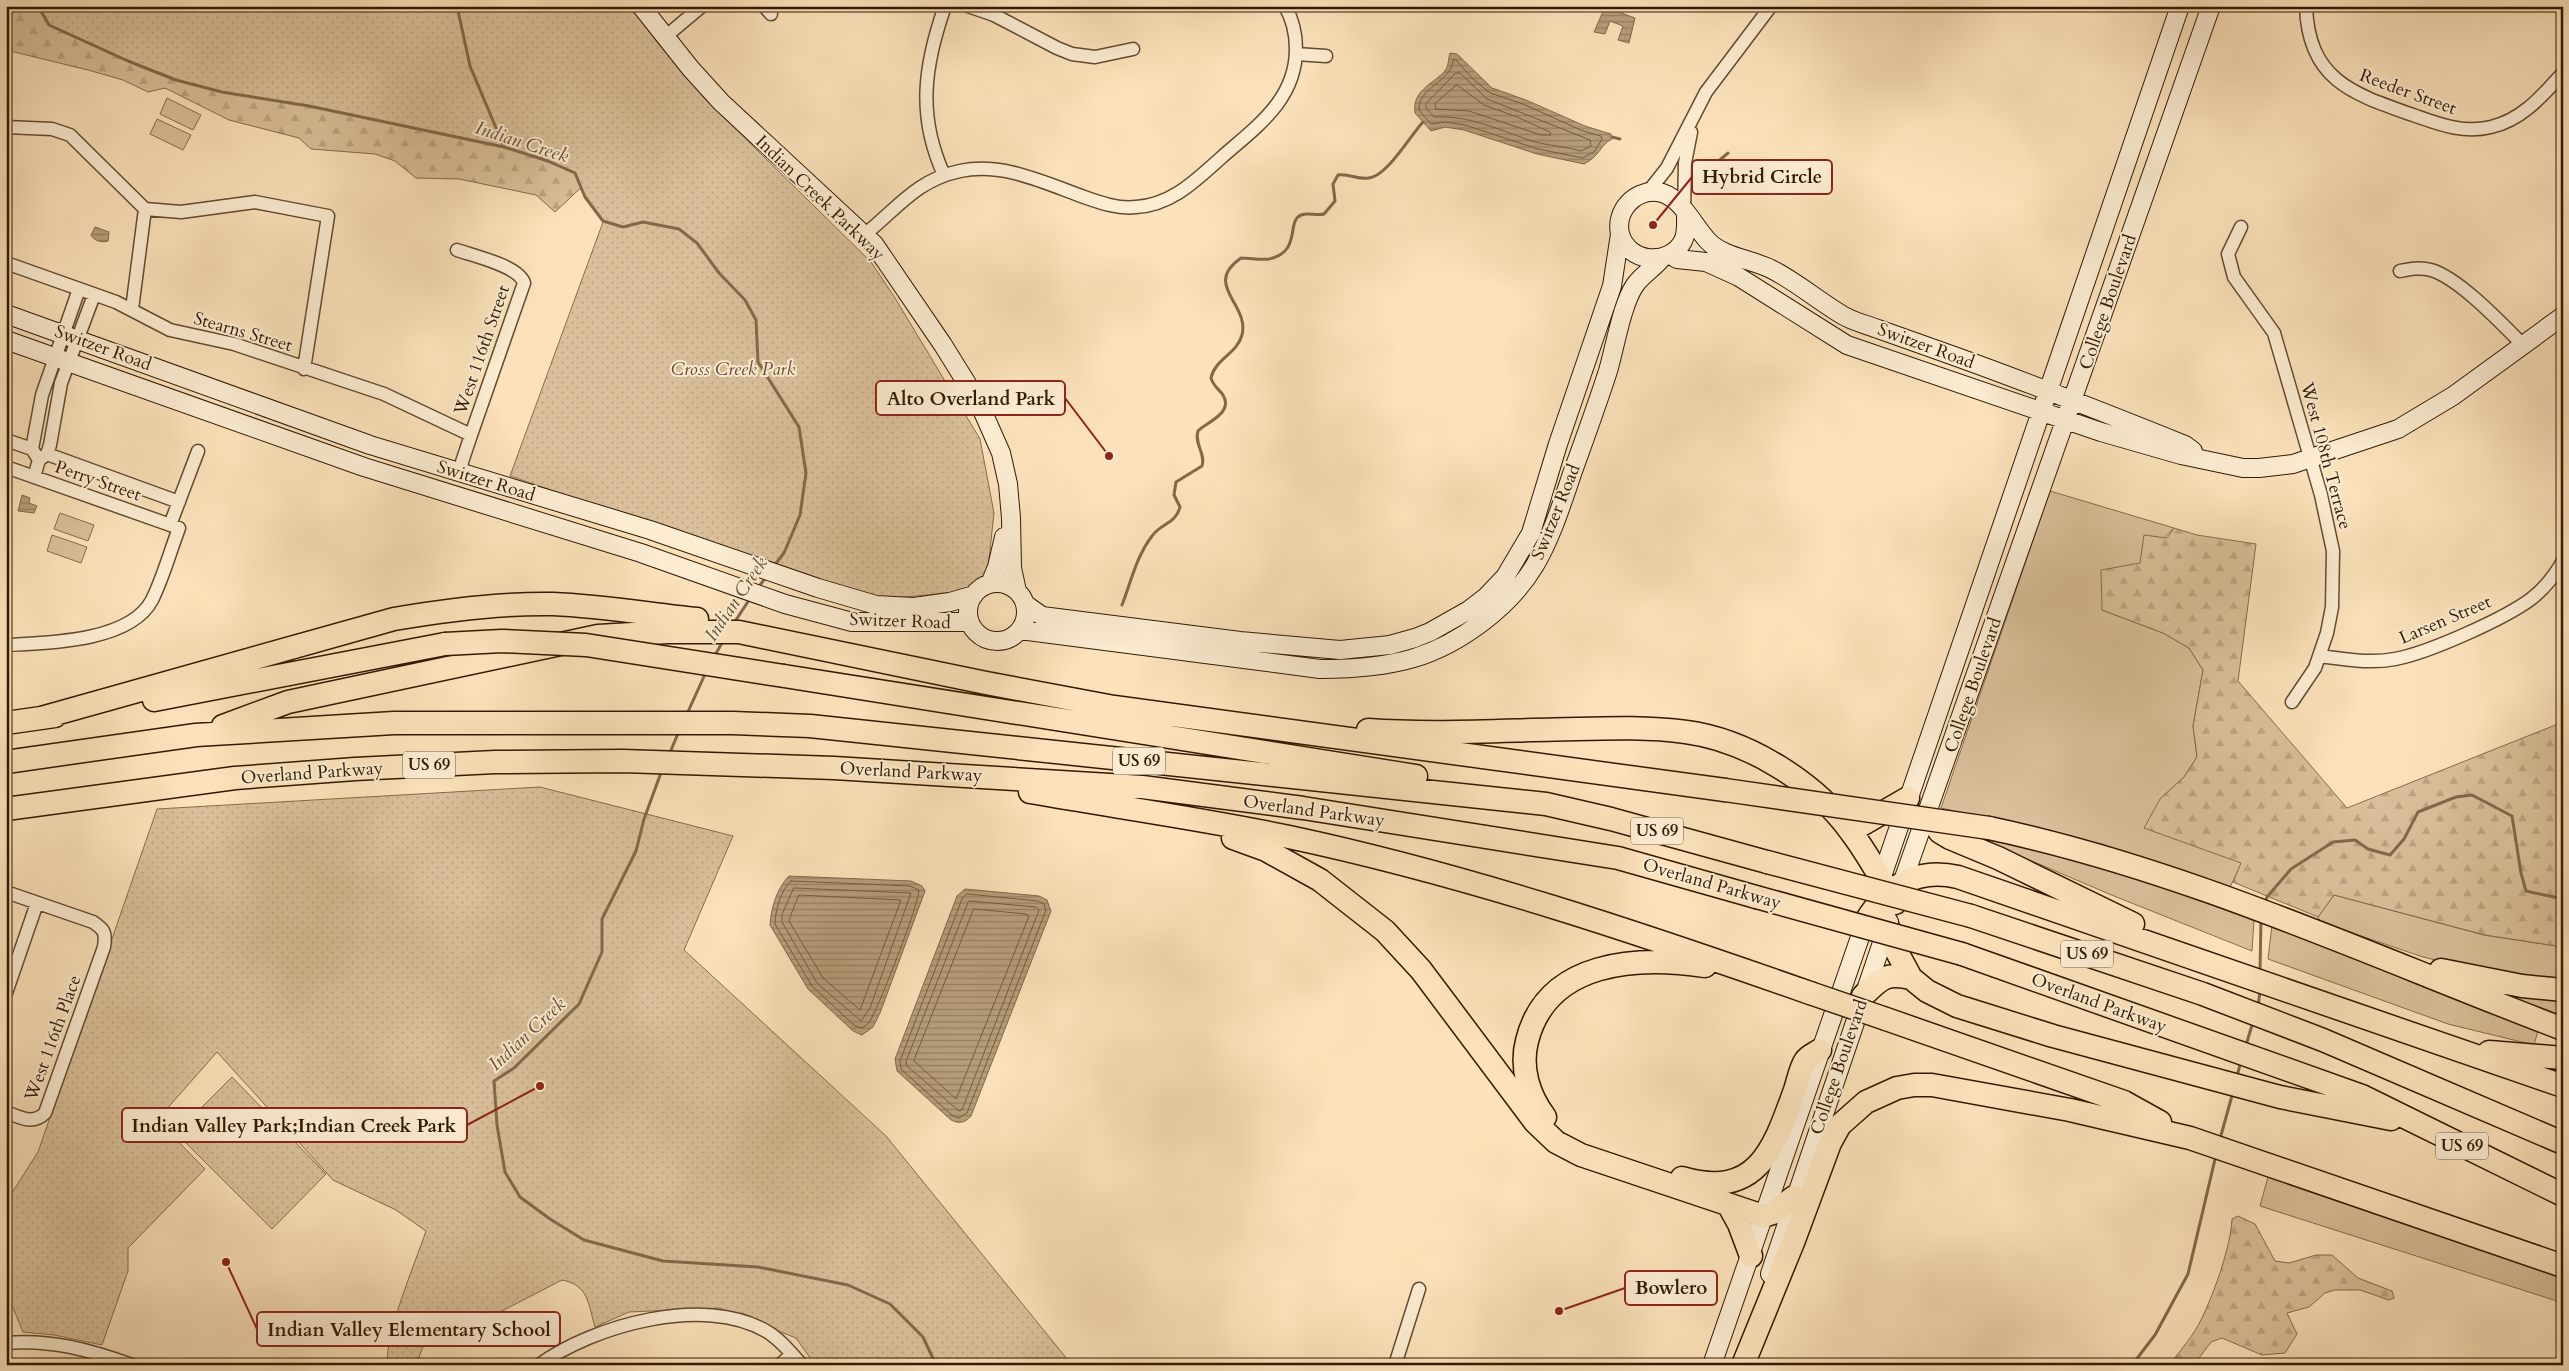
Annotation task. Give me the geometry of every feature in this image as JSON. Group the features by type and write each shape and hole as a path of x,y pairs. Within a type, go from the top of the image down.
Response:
{"highway":[{"path":"41,718 394,619 433,612 473,607 552,604 704,626"},
{"path":"196,735 288,702 509,654 598,636 668,632 718,622 739,632 1049,696 1989,828 2107,857 2212,892 2388,959 2474,996 2559,1028"},
{"path":"6,723 114,707 445,644 502,641 586,646 784,676 1458,782 1546,804"},
{"name":"Overland Parkway","path":"6,762 196,735 394,723 733,723 810,726 1546,804 1611,819 1971,916 2202,994 2323,1040 2563,1143"},
{"path":"1296,732 1320,726 1429,732 1632,728 1688,732 1728,742 1764,758 1815,795 1851,831 1887,896 1897,952 1911,978"},
{"name":"Overland Parkway","path":"6,810 235,778 476,763 623,761 725,763 1142,787 1303,808 1618,858 1962,954 2362,1096 2563,1195"},
{"path":"923,773 1289,837 1476,884 1658,940 2124,1102 2190,1138"},
{"path":"1851,831 1908,798"},
{"path":"1927,814 1940,832 1950,838 1998,858 2230,971 2563,1086"},
{"path":"1181,818 1266,850 1320,880 1385,931 1421,970 1535,1122 1556,1142 1582,1154 1729,1206 1764,1216 1773,1213 1794,1197"},
{"path":"1863,926 1887,896 1933,874 1958,877 2203,959"},
{"path":"2388,959 2478,979 2563,990"},
{"path":"1776,981 1704,966 1660,960 1630,962 1585,974 1554,994 1533,1023 1527,1040 1524,1058 1527,1083 1533,1098 1548,1121 1578,1141 1697,1182 1726,1182 1751,1173 1770,1154 1806,1059 1820,1050"},
{"path":"1863,996 1886,976 1897,975 1911,978 1927,990 1957,1006 1987,1017 2280,1097 2419,1125"},
{"path":"2460,1050 2563,1058"},
{"path":"1742,1365 1794,1240 1830,1143 1840,1125 1866,1102 1897,1088 1914,1085 1932,1085 2070,1110 2190,1138 2563,1266"},
{"path":"1729,1206 1739,1224 1751,1256"}],"main road":[{"name":"Indian Creek Parkway","path":"641,6 691,69 741,122 864,235 894,271 943,344 983,411 996,437 1005,468 1011,518 1012,568 1021,598"},
{"name":"College Boulevard","path":"1742,1365 1794,1197 1863,996 1908,798 2180,6"},
{"name":"College Boulevard","path":"1887,896 1927,814 2211,6"},
{"path":"1648,192 1669,195 1685,213 1684,237 1666,256 1644,258 1634,253 1625,245 1620,234 1619,223 1622,212 1628,202 1648,192"},
{"name":"Switzer Road","path":"1685,213 1691,217 1708,241 1714,246 1771,269 1850,318 2074,400 2132,433"},
{"name":"Switzer Road","path":"6,314 370,445 650,530 804,583 876,605 914,607 950,602 974,595 990,584 999,583 1042,616 1240,641 1340,650 1390,645 1474,617 1523,549 1538,514 1558,444 1612,286 1620,234"},
{"name":"Switzer Road","path":"974,595 969,604 970,622 980,636 997,642 1006,640 1020,630 1320,669 1383,665 1415,658 1434,650 1474,617 1517,589 1534,566 1548,541 1608,371 1632,291 1635,285 1666,256 1706,262 1739,276 1838,340 2066,420 2132,433"},
{"path":"2132,433 2181,456 2203,458 2236,466 2259,468 2282,466 2380,436 2420,417 2563,316"},
{"path":"1838,340 1850,318"},
{"name":"Switzer Road","path":"6,340 364,467 641,553 785,604 852,622 970,622"},
{"path":"1585,364 1608,371"},
{"name":"Indian Creek Parkway","path":"990,584 997,567 1011,518"},
{"path":"1020,630 1025,622 1021,598"},
{"path":"1237,658 1240,641"},
{"name":"College Boulevard","path":"1712,1365 1863,926"}],"street":[{"path":"665,37 702,6"},
{"path":"944,175 929,133 926,84 929,57 945,6"},
{"path":"968,6 994,15 1072,54 1094,57 1133,49"},
{"path":"864,235 908,195 933,179 971,169 1013,172 1121,207 1145,206 1167,200 1200,177 1271,114 1288,88 1294,72 1296,35 1285,6"},
{"path":"1648,192 1663,174 1692,122 1706,92 1771,6"},
{"name":"Reeder Street","path":"2306,6 2308,30 2313,46 2328,71 2342,85 2368,100 2450,128 2477,129 2507,122 2530,108 2563,73"},
{"path":"1296,54 1326,56"},
{"path":"1685,213 1686,163 1692,122"},
{"path":"6,128 52,129 70,135 145,209 181,212 212,210 255,202 328,216 304,369"},
{"path":"132,309 145,209"},
{"name":"West 108th Terrace","path":"2241,227 2228,254 2234,277 2274,333 2329,526 2333,551 2332,608 2319,656 2307,682 2292,702"},
{"name":"West 116th Street","path":"458,250 511,269 522,276 524,282 462,462 461,474"},
{"name":"Stearns Street","path":"6,263 132,309 157,325 170,330 221,340 384,394 471,436"},
{"path":"2400,271 2417,268 2432,270 2448,279 2487,308 2524,345"},
{"path":"34,477 39,454 42,395 62,360 70,336 79,290"},
{"path":"70,336 94,295"},
{"path":"6,440 39,454 179,502"},
{"path":"6,645 48,642 98,635 134,621 151,601 175,527 179,502 198,451"},
{"name":"Perry Street","path":"6,467 175,527"},
{"name":"Larsen Street","path":"2319,656 2375,661 2417,653 2518,608 2547,584 2563,561"},
{"path":"6,892 37,903 6,993"},
{"name":"West 116th Place","path":"6,1112 29,1121 38,1120 45,1112 104,947 106,935 103,929 93,922 37,903"},
{"path":"1395,1365 1419,1290"},
{"path":"540,1365 556,1352 605,1330 634,1322 682,1316 729,1318 749,1323 774,1336 802,1365"},
{"path":"6,1343 52,1343 87,1349 111,1361 132,1365"},
{"path":"780,1365 792,1354"}],"green space":[{"path":"6,6 70,6 602,168 555,212 536,195 459,179 416,178 395,161 375,154 311,149 299,138 229,120 165,88 148,92 123,80 6,50"},
{"name":"Cross Creek Park","path":"38,6 630,6 657,42 704,98 871,262 895,298 980,439 994,513 987,578 959,592 872,600 510,476 603,222 585,197 575,173 528,154 478,141 309,106 222,92 176,80 128,61 49,25"},
{"path":"167,98 201,115 193,130 160,114"},
{"path":"157,119 191,135 183,150 150,134"},
{"path":"2050,491 2174,528 2140,563 2102,610 2163,633 2189,648 2203,670 2193,726 2197,757 2184,777 2160,799 2242,863 2230,887 2102,844 1941,808"},
{"path":"60,513 94,525 88,541 54,529"},
{"path":"2174,528 2197,535 2256,544 2238,681 2347,808 2563,722 2563,947 2485,935 2334,895 2318,917 2233,882 2241,863 2144,828 2160,799 2184,777 2197,757 2193,726 2203,670 2189,648 2163,633 2102,610 2101,570 2140,563 2144,535 2167,538"},
{"path":"52,535 87,547 81,563 47,551"},
{"path":"540,787 733,836 684,950 886,1136 1072,1365 815,1365 796,1338 720,1308 629,1312 595,1327 589,1303 582,1291 578,1286 562,1280 465,1330 423,1347 416,1365 387,1365 391,1335 396,1317 426,1231 396,1210 333,1180 217,1052 157,1120 205,1169 128,1248 128,1271 102,1345 54,1335 23,1332 6,1291 6,1202 38,1152 157,809"},
{"path":"1984,836 2098,864 2254,919 2252,951 2109,894 1983,840"},
{"path":"2334,895 2484,935 2563,947 2563,982 2477,970 2423,957 2320,922 2318,917"},
{"path":"2272,925 2539,1027 2534,1045 2448,1024 2268,959"},
{"path":"2476,985 2563,999 2563,1021"},
{"path":"232,1077 326,1174 272,1229 176,1133"},
{"path":"2268,1177 2563,1279 2563,1303 2260,1206"},
{"path":"2238,1216 2255,1224 2275,1261 2289,1263 2316,1255 2332,1255 2358,1278 2392,1291 2394,1298 2389,1300 2360,1290 2335,1290 2325,1293 2309,1307 2287,1313 2297,1334 2285,1353 2262,1355 2222,1338 2211,1342 2194,1365 2169,1365 2202,1318 2221,1269 2229,1242 2232,1219"}],"water":[{"path":"1605,7 1635,18 1629,43 1618,40 1623,26 1610,21 1605,34 1594,32"},
{"path":"1450,53 1457,54 1492,88 1526,100 1585,126 1611,134 1612,139 1593,158 1584,164 1537,154 1464,130 1445,127 1431,131 1415,113 1416,99 1424,89 1446,70"},
{"path":"95,227 109,232 108,241 98,241 92,237 91,235"},
{"path":"22,495 30,498 29,503 37,506 34,513 18,511"},
{"path":"789,876 911,881 922,886 925,891 880,1013 873,1027 862,1035 853,1031 808,989 770,925 775,899 781,886"},
{"path":"965,889 1039,896 1047,900 1051,911 971,1116 964,1121 957,1122 951,1120 897,1071 895,1059 957,896"}],"waterway":[{"name":"Indian Creek","path":"38,6 49,25 128,61 176,80 222,92 309,106 504,147 548,161 575,173 585,197 603,221 623,227 643,222 679,229 697,243 719,273 745,300 756,320 758,362 799,427 806,473 800,515 784,553 774,566"},
{"path":"457,6 470,66 504,147"},
{"path":"1122,605 1146,544 1160,528 1172,520 1178,513 1180,507 1174,495 1176,482 1202,466 1203,457 1197,436 1198,431 1218,416 1225,407 1223,395 1211,378 1213,371 1236,347 1242,335 1243,324 1240,314 1226,286 1226,277 1230,268 1241,258 1269,259 1286,250 1290,244 1294,223 1297,218 1304,214 1324,214 1335,201 1333,184 1338,175 1365,178 1376,176 1391,163 1423,122"},
{"path":"1612,137 1620,139"},
{"path":"1715,164 1728,153"},
{"name":"Indian Creek","path":"758,588 766,577"},
{"name":"Indian Creek","path":"734,623 751,597"},
{"name":"Indian Creek","path":"714,657 723,641"},
{"name":"Indian Creek","path":"687,714 706,672"},
{"name":"Indian Creek","path":"669,755 679,731"},
{"name":"Indian Creek","path":"662,770 644,819 636,851 602,919 602,952 579,1004 514,1068 494,1081 497,1125 505,1172 520,1197 550,1219 584,1240 663,1261 758,1267 848,1285 890,1304 923,1337 936,1365"},
{"path":"2265,903 2267,897 2291,869 2333,842 2355,840 2368,849 2390,855 2404,839 2418,812 2456,797 2472,795 2512,816 2521,873 2526,891 2563,899"},
{"path":"2260,972 2261,918"},
{"path":"2258,1007 2260,991"},
{"path":"2246,1045 2253,1022"},
{"path":"2237,1076 2241,1061"},
{"path":"2220,1139 2233,1092"},
{"path":"2132,1365 2155,1335 2188,1274 2216,1155"}],"place":[{"name":"Hybrid Circle","path":"1653,225"},
{"name":"Alto Overland Park","path":"1109,456"},
{"name":"Indian Valley Park;Indian Creek Park","path":"540,1086"},
{"name":"Indian Valley Elementary School","path":"226,1262"},
{"name":"Bowlero","path":"1559,1311"}]}
